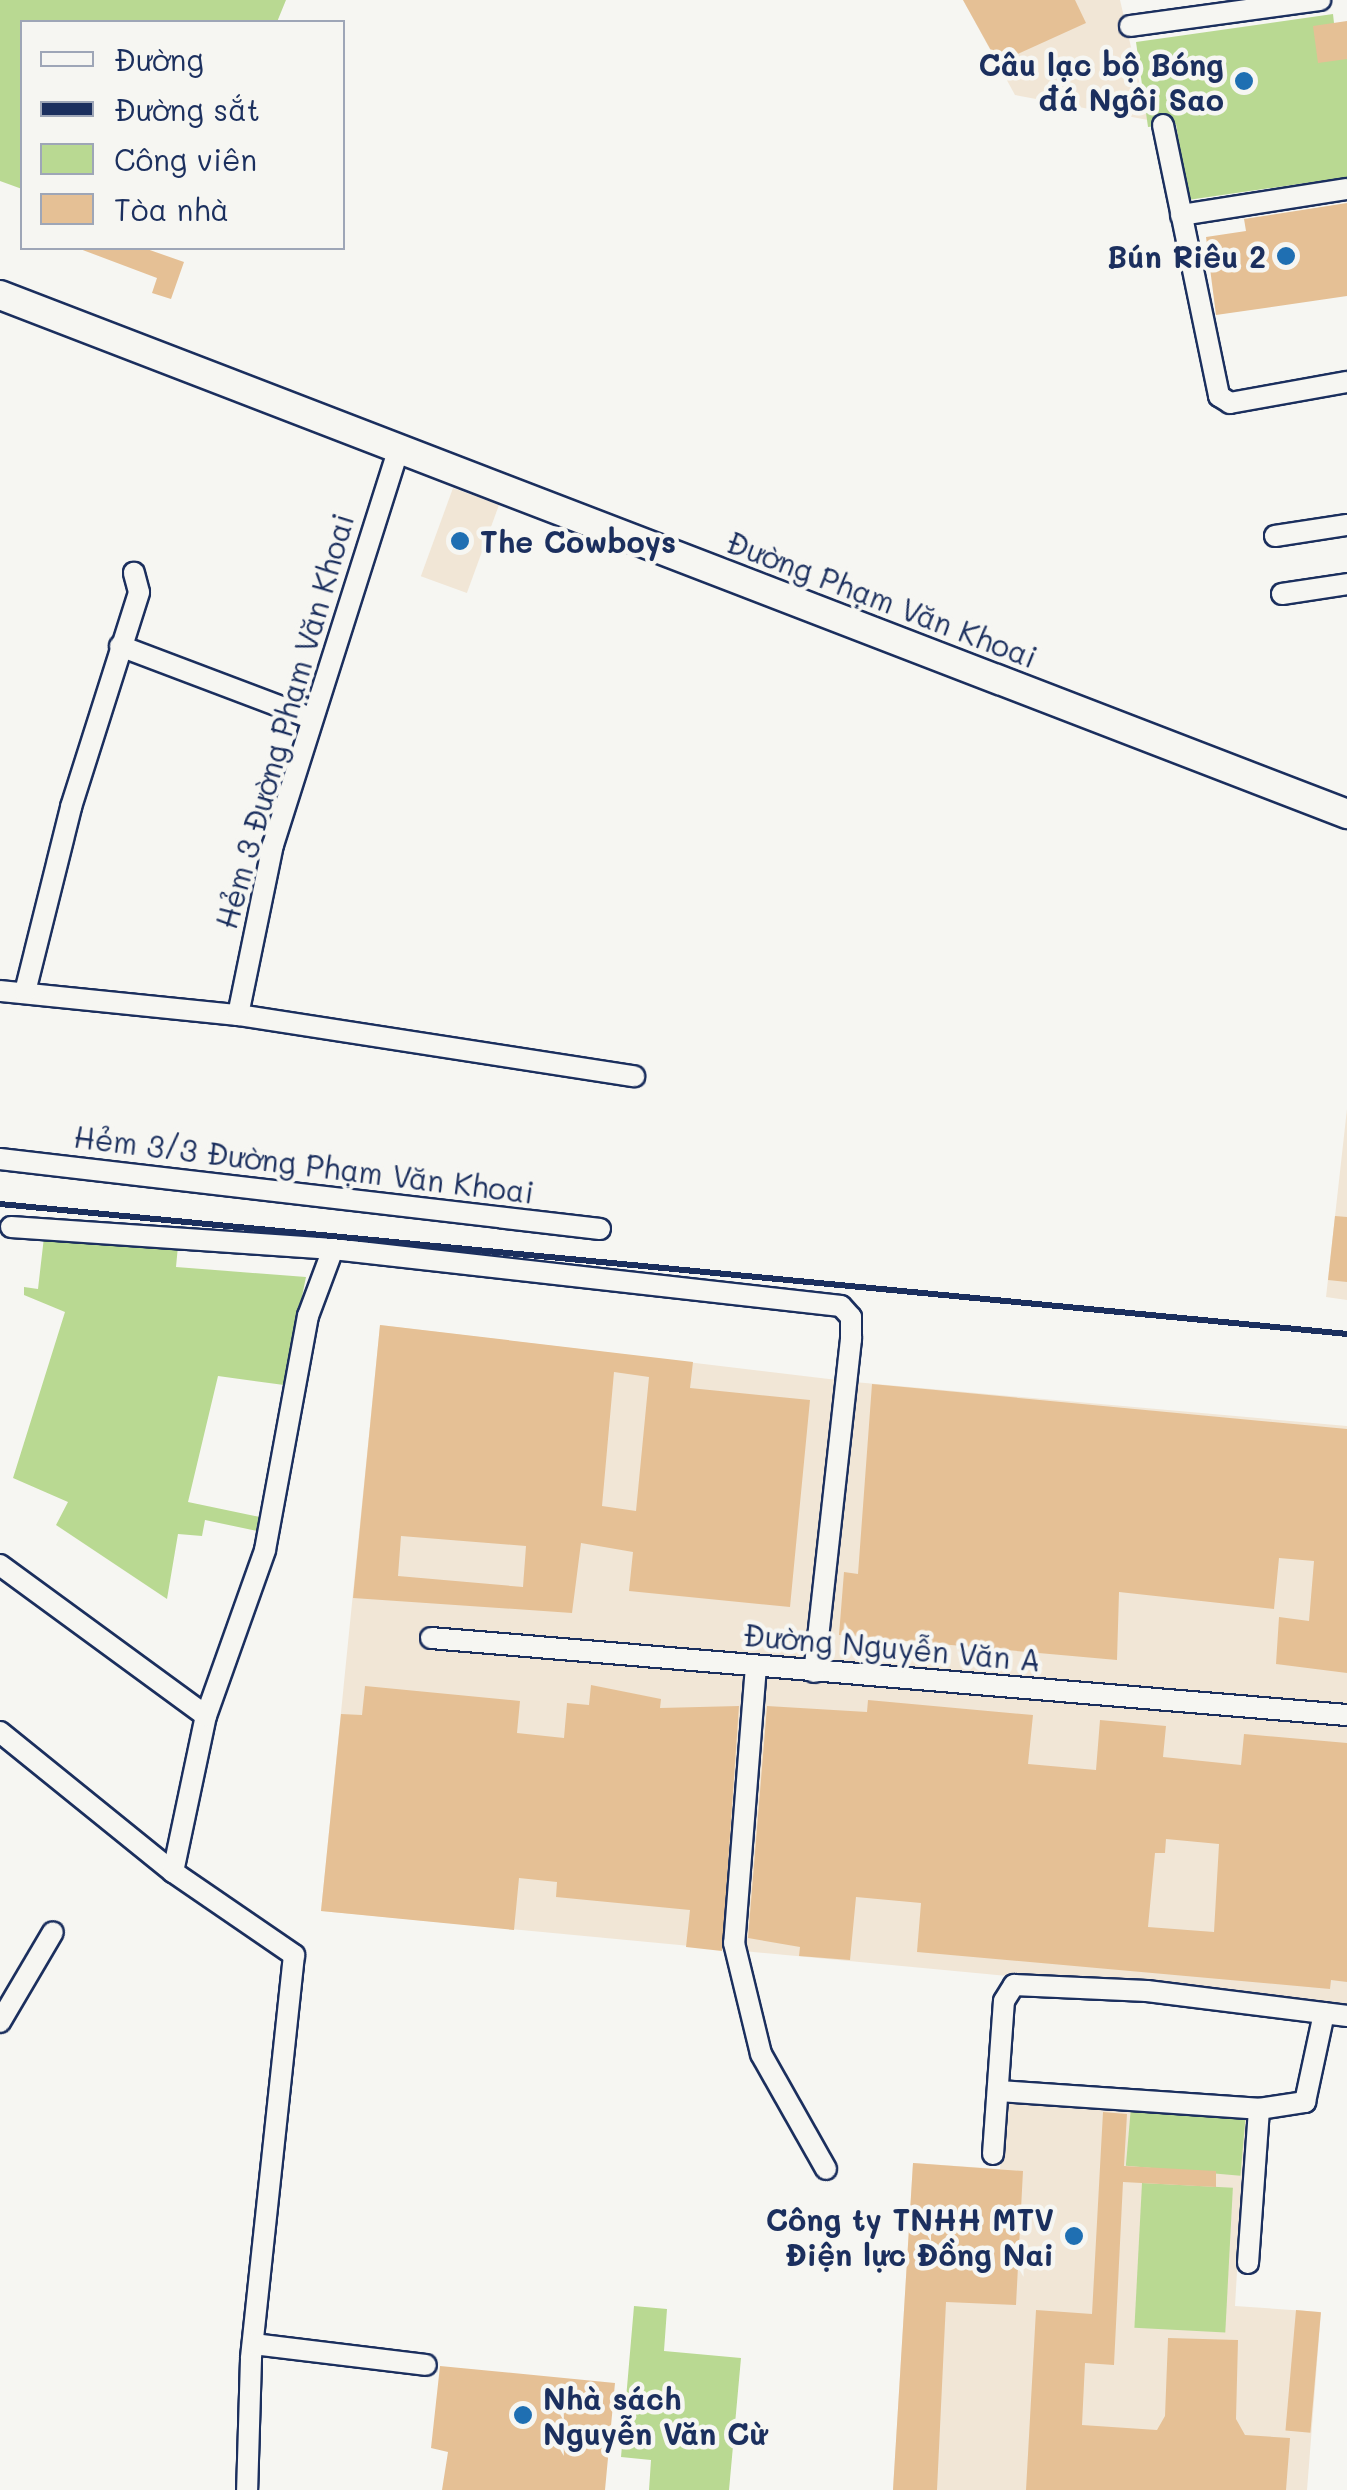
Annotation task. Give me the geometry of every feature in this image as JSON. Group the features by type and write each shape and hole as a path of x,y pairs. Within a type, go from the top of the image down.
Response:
{"street":[{"path":"1130,26 1320,0"},
{"path":"1164,125 1223,401 1347,382"},
{"path":"1181,215 1347,189"},
{"name":"Đường Phạm Văn Khoai","path":"0,295 1347,814"},
{"name":"Hẻm 3 Đường Phạm Văn Khoai","path":"238,1016 269,862 399,447"},
{"path":"1275,536 1346,530"},
{"path":"24,992 138,592 134,573"},
{"path":"1282,594 1347,584"},
{"path":"120,646 311,718"},
{"path":"0,991 238,1016 634,1076"},
{"name":"Hẻm 3/3 Đường Phạm Văn Khoai","path":"0,1158 600,1229"},
{"path":"11,1227 333,1248 841,1306 851,1317 851,1340 814,1672"},
{"path":"174,1872 206,1716 264,1550 308,1316 333,1248"},
{"path":"0,1565 206,1716"},
{"name":"Đường Nguyễn Văn A","path":"432,1638 1347,1715"},
{"path":"756,1666 734,1943 761,2054 826,2169"},
{"path":"0,1732 174,1872 284,1946 298,1968 253,2344 246,2490"},
{"path":"0,2022 52,1932"},
{"path":"994,2154 1004,2001 1014,1985 1347,2016"},
{"path":"998,2091 1259,2108 1305,2102 1324,2012"},
{"path":"1248,2263 1259,2108"},
{"path":"253,2344 426,2365"}],"shaded area":[{"path":"963,0 1120,0 1148,120 1015,95"},
{"name":"The Cowboys","path":"453,488 499,505 467,593 421,576"},
{"path":"1347,1109 1347,1300 1326,1297"},
{"path":"380,1325 854,1382 1347,1426 1347,2008 321,1911"},
{"name":"Công ty TNHH MTV Điện lực Đồng Nai","path":"1004,2098 1246,2117 1235,2306 1321,2312 1307,2490 893,2490 913,2163 1000,2169"}],"green space":[{"path":"0,0 286,0 278,20 20,20 20,188 0,181"},
{"name":"Câu lạc bộ Bóng đá Ngôi Sao","path":"1333,14 1335,32 1347,31 1347,177 1188,200 1176,124 1148,127 1136,42"},
{"path":"44,1237 178,1246 176,1267 306,1277 284,1385 218,1376 188,1502 260,1517 257,1531 205,1520 202,1536 178,1534 167,1599 56,1525 68,1502 13,1478 65,1312 24,1295 24,1287 38,1289"},
{"path":"1131,2107 1246,2117 1240,2176 1126,2166"},
{"path":"1142,2183 1233,2188 1225,2333 1134,2328"},
{"path":"634,2306 667,2309 664,2351 741,2358 729,2490 649,2490 651,2460 621,2457"}],"building":[{"path":"963,0 1075,0 1086,23 998,63"},
{"path":"1347,21 1347,59 1318,63 1313,26"},
{"path":"1347,203 1347,296 1216,315 1206,237 1246,231 1244,219"},
{"path":"83,250 150,250 184,262 171,299 152,293 157,278"},
{"path":"1335,1216 1347,1217 1347,1282 1328,1280"},
{"path":"380,1325 693,1362 690,1388 810,1400 790,1607 629,1591 633,1552 581,1543 572,1613 353,1598","holes":["614,1372 649,1377 636,1511 602,1506","401,1536 526,1546 523,1587 398,1576"]},
{"path":"872,1384 1347,1429 1347,1673 1276,1664 1279,1617 1309,1621 1314,1561 1279,1558 1274,1609 1119,1592 1117,1660 839,1635 844,1572 858,1574"},
{"path":"591,1685 661,1699 660,1708 739,1706 722,1951 686,1947 690,1910 556,1897 557,1882 519,1878 514,1930 321,1911 341,1714 362,1715 365,1686 520,1701 517,1733 564,1738 567,1703 589,1705"},
{"path":"868,1700 1033,1715 1028,1764 1096,1770 1100,1720 1166,1726 1163,1757 1241,1765 1244,1734 1347,1743 1347,1982 1331,1980 1330,1989 917,1952 921,1903 856,1897 850,1960 799,1956 800,1947 748,1938 767,1706 867,1712","holes":["1166,1839 1219,1844 1214,1932 1148,1927 1155,1853 1165,1853"]},
{"path":"1103,2112 1127,2114 1124,2166 1216,2171 1216,2187 1123,2182 1114,2365 1085,2363 1082,2425 1157,2430 1165,2416 1168,2338 1238,2340 1236,2419 1245,2435 1290,2438 1286,2490 1026,2490 1036,2310 1092,2314"},
{"path":"913,2163 1023,2171 1016,2305 946,2302 937,2490 893,2490"},
{"path":"1296,2310 1321,2312 1310,2433 1285,2431"},
{"name":"Nhà sách Nguyễn Văn Cừ","path":"440,2366 615,2383 605,2490 442,2490 448,2452 431,2448"}],"railway":[{"path":"0,1204 1347,1334"}],"place":[{"name":"Câu lạc bộ Bóng đá Ngôi Sao","path":"1244,81"},
{"name":"Bún Riêu 2","path":"1286,256"},
{"name":"The Cowboys","path":"460,541"},
{"name":"Công ty TNHH MTV Điện lực Đồng Nai","path":"1074,2236"},
{"name":"Nhà sách Nguyễn Văn Cừ","path":"523,2415"}]}
